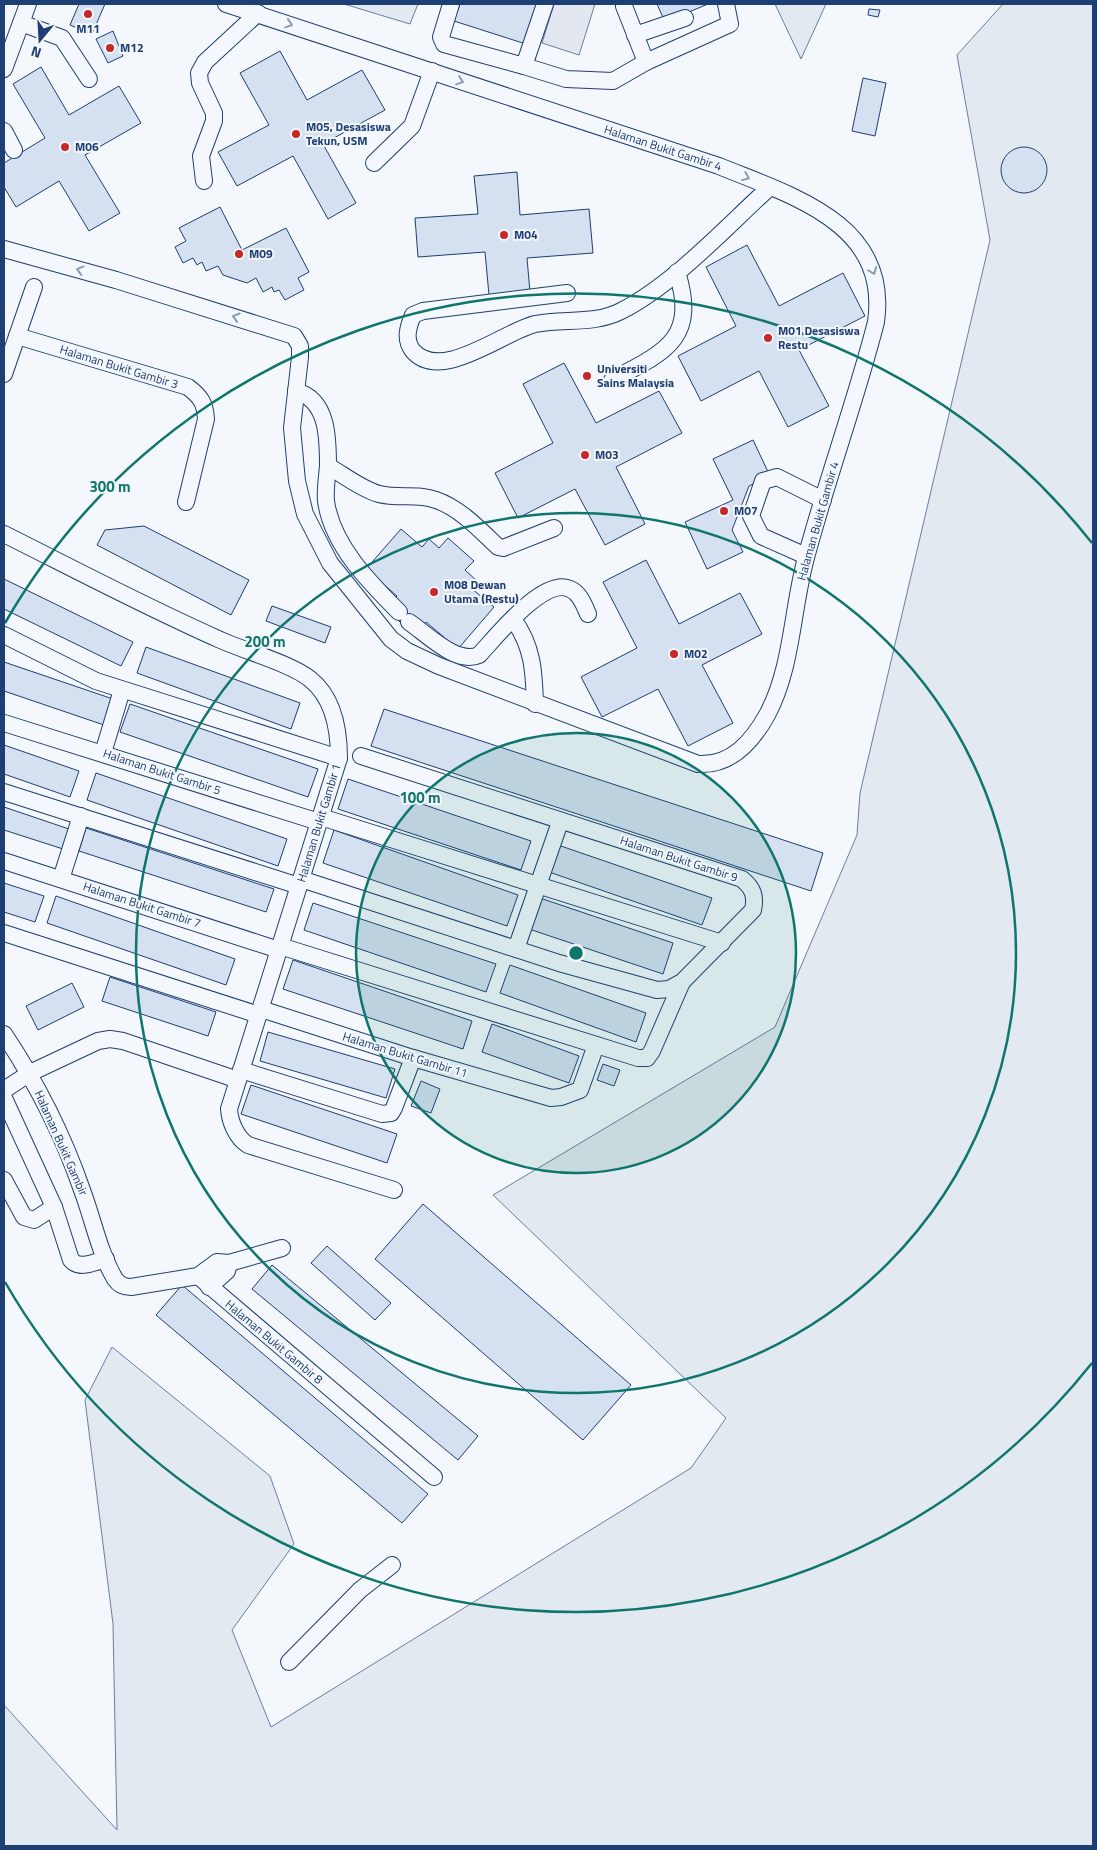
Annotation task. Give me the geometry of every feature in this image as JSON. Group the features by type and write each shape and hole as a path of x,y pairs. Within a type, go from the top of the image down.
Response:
{"street":[{"path":"4,68 28,4"},
{"name":"Halaman Bukit Gambir 4","path":"4,249 283,331 294,336 300,346 292,428 297,481 306,514 330,563 391,638 407,651 438,666 698,764 722,762 746,745 757,731 774,702 784,664 806,556 876,322 879,302 876,281 868,258 851,234 831,218 770,187 718,166 226,4"},
{"path":"451,4 441,37 444,44 566,79 613,81 646,62 730,24 726,4"},
{"path":"524,66 546,4"},
{"path":"624,6 646,62"},
{"path":"204,181 201,156 214,121 214,113 200,83 199,73 205,62 258,13"},
{"path":"635,35 685,18"},
{"path":"21,23 62,38 88,78"},
{"path":"374,163 412,126 432,71"},
{"path":"4,131 14,150"},
{"path":"567,292 423,311 413,316 408,327 407,337 411,349 427,360 440,362 456,360 516,330 537,324 591,320 621,312 677,272 770,187"},
{"path":"612,380 653,358 668,346 677,334 685,308 684,292 677,272"},
{"path":"4,374 34,287"},
{"name":"Halaman Bukit Gambir 3","path":"17,336 188,387 200,396 205,406 206,419 186,502"},
{"path":"296,391 306,393 320,408 326,426 328,466 326,500 331,523 345,549 359,568 404,617 453,652 469,657 479,655 536,597 561,586 570,588 578,594 588,614"},
{"path":"328,466 379,494 425,497 437,500 473,524 498,546 503,548 554,528"},
{"path":"806,556 761,536 752,516 763,481 777,477 823,500"},
{"name":"Halaman Bukit Gambir 1","path":"4,534 196,629 288,667 310,679 323,694 334,714 339,736 339,758 229,1115 243,1142 394,1190"},
{"path":"513,619 522,632 530,650 534,668 536,704"},
{"path":"4,635 96,681 339,758"},
{"path":"103,753 122,690"},
{"name":"Halaman Bukit Gambir 5","path":"4,723 538,885 722,943"},
{"name":"Halaman Bukit Gambir 9","path":"4,792 516,949 657,990 669,989 682,982 753,910 754,893 750,885 742,878 560,822 361,756"},
{"path":"61,879 81,816"},
{"path":"516,949 560,822"},
{"name":"Halaman Bukit Gambir 7","path":"4,861 638,1058 647,1058 682,982"},
{"name":"Halaman Bukit Gambir 11","path":"4,933 260,1012 551,1098 561,1097 580,1090 596,1045"},
{"name":"Halaman Bukit Gambir","path":"4,1034 30,1073 82,1188 106,1259"},
{"path":"4,1090 30,1073 98,1041 110,1039 123,1041 382,1114 390,1113 394,1108 413,1058"},
{"path":"4,1098 54,1207 70,1260 75,1264 82,1266 106,1259 116,1281 122,1286 131,1287 203,1281 227,1271 229,1263 282,1248"},
{"path":"4,1180 24,1217 34,1220 54,1207"},
{"name":"Halaman Bukit Gambir 8","path":"203,1281 434,1478"},
{"path":"289,1662 360,1590 392,1565"}],"shaded area":[{"path":"344,4 418,4 410,24"},
{"path":"554,4 595,4 579,55 542,43"},
{"path":"775,4 826,4 801,59"},
{"path":"1003,4 1093,4 1093,1846 4,1846 4,1705 117,1830 113,1624 85,1400 112,1347 270,1476 294,1544 232,1630 271,1727 691,1468 726,1418 493,1195 775,1027 857,835 860,793 990,240 957,55"}],"building":[{"name":"M11","path":"79,4 105,4 92,34 70,25"},
{"path":"460,4 542,4 529,45 454,21"},
{"path":"657,4 708,4 665,22"},
{"path":"869,9 880,10 878,17 868,15"},
{"name":"M12","path":"113,31 123,56 108,63 96,39"},
{"name":"M05, Desasiswa Tekun, USM","path":"280,51 307,100 362,70 385,110 323,144 356,203 328,219 293,156 237,186 218,152 269,125 240,73"},
{"name":"M06","path":"41,67 69,115 119,86 141,123 85,155 120,213 89,231 59,181 16,207 4,187 4,163 45,138 13,84"},
{"path":"863,78 886,83 875,136 852,131"},
{"path":"1024,147 1037,151 1043,157 1047,170 1043,183 1037,189 1024,193 1011,189 1005,183 1001,170 1005,157 1011,151"},
{"name":"M04","path":"517,172 520,215 589,209 593,253 527,258 530,292 489,295 485,252 418,257 415,218 478,214 474,176"},
{"name":"M09","path":"220,207 242,250 286,228 309,272 298,278 304,290 285,300 279,290 274,292 272,287 263,292 256,278 247,283 223,275 218,266 206,271 202,262 197,265 193,258 183,263 175,247 186,241 179,228"},
{"name":"M01 Desasiswa Restu","path":"747,245 779,306 843,273 865,316 799,350 829,406 788,427 759,371 701,401 678,356 736,326 706,267"},
{"name":"M03","path":"564,363 596,423 659,391 682,433 616,467 645,524 605,545 575,489 518,518 495,473 553,443 523,384"},
{"name":"M07","path":"753,440 770,476 749,486 732,530 743,552 707,569 685,522 733,500 713,459"},
{"path":"144,526 249,580 231,615 97,545 105,530"},
{"name":"M08 Dewan Utama (Restu)","path":"401,529 422,547 429,539 439,548 448,538 474,561 465,570 477,581 471,588 494,607 458,649 426,622 424,626 405,627 395,617 393,600 397,596 366,569"},
{"name":"M02","path":"646,560 679,624 740,593 762,634 702,665 733,723 688,746 658,689 602,717 581,677 637,648 603,582"},
{"path":"4,579 133,642 121,666 4,609"},
{"path":"272,606 331,627 325,643 266,621"},
{"path":"146,647 300,703 291,729 137,673"},
{"path":"4,662 116,700 107,726 4,691"},
{"path":"130,704 318,769 308,797 120,732"},
{"path":"384,709 823,853 811,891 371,746"},
{"path":"4,745 79,771 70,797 4,774"},
{"path":"96,773 287,839 278,866 87,800"},
{"path":"348,779 531,841 521,870 338,809"},
{"path":"4,807 69,829 63,849 4,830"},
{"path":"86,828 274,889 266,912 79,851"},
{"path":"334,830 518,895 507,926 323,863"},
{"path":"558,845 712,898 702,925 549,872"},
{"path":"4,883 44,896 35,922 4,912"},
{"path":"56,896 235,959 226,985 47,923"},
{"path":"537,897 673,943 663,974 526,928"},
{"path":"313,903 496,964 486,992 304,930"},
{"path":"293,960 472,1021 463,1049 283,989"},
{"path":"510,965 646,1013 636,1042 500,993"},
{"path":"110,977 216,1012 208,1036 102,1001"},
{"path":"72,983 84,1007 38,1030 26,1006"},
{"path":"492,1024 579,1056 569,1083 482,1052"},
{"path":"268,1032 395,1069 386,1098 260,1061"},
{"path":"603,1064 620,1070 614,1086 597,1080"},
{"path":"421,1081 440,1089 431,1113 411,1106"},
{"path":"251,1085 397,1134 387,1163 241,1114"},
{"path":"423,1204 631,1385 583,1440 375,1259"},
{"path":"327,1246 391,1303 375,1320 311,1263"},
{"path":"272,1265 478,1436 458,1460 252,1289"},
{"path":"182,1285 428,1494 402,1523 156,1315"}],"place":[{"name":"M11","path":"88,14"},
{"name":"M12","path":"110,48"},
{"name":"M05, Desasiswa Tekun, USM","path":"296,134"},
{"name":"M06","path":"65,147"},
{"name":"M04","path":"504,235"},
{"name":"M09","path":"239,254"},
{"name":"M01 Desasiswa Restu","path":"768,338"},
{"name":"Universiti Sains Malaysia","path":"587,376"},
{"name":"M03","path":"585,455"},
{"name":"M07","path":"724,511"},
{"name":"M08 Dewan Utama (Restu)","path":"434,592"},
{"name":"M02","path":"674,654"}]}
